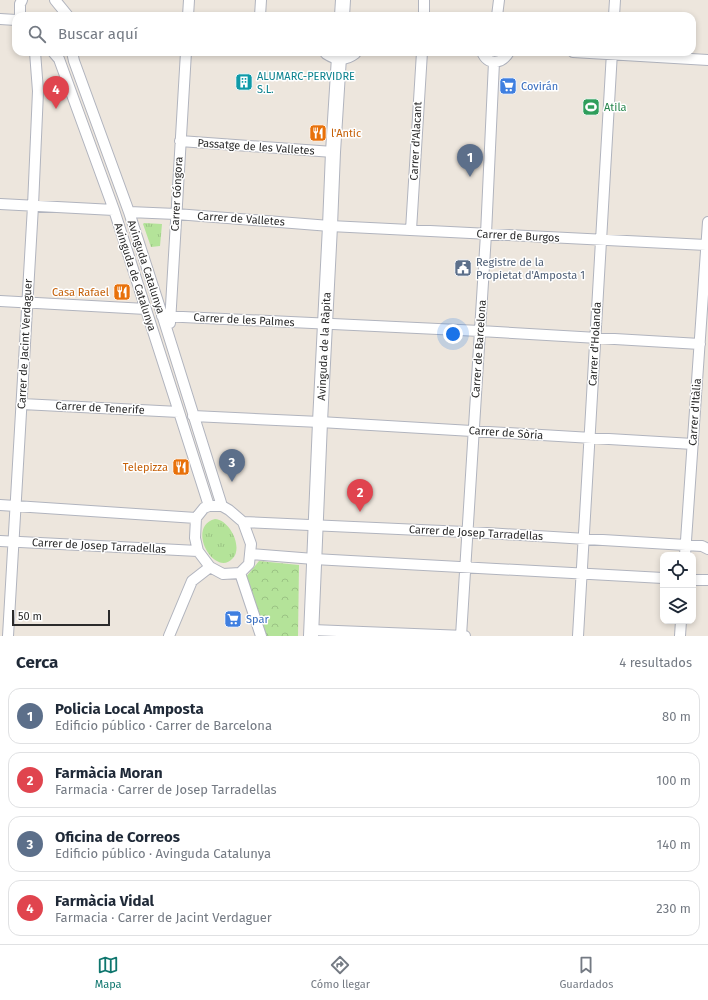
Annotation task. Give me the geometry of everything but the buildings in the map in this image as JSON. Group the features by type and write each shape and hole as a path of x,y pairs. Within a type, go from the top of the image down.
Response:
{"street":[{"path":"20,12 20,4 22,0"},
{"path":"55,0 65,12"},
{"path":"188,12 189,0"},
{"path":"260,12 261,0"},
{"path":"342,12 343,0"},
{"path":"424,0 424,12"},
{"path":"497,12 498,0"},
{"path":"614,12 615,0"},
{"path":"0,19 12,20"},
{"name":"Carrer de Jacint Verdaguer","path":"8,636 33,206 38,91 35,56"},
{"name":"Avinguda de Catalunya","path":"56,56 59,59 114,210 209,506"},
{"name":"Avinguda Catalunya","path":"73,56 166,316"},
{"name":"Carrer Góngora","path":"186,56 176,214 166,316 169,337 193,416"},
{"name":"Avinguda de la Ràpita","path":"312,633 315,525 333,152 333,56"},
{"name":"Carrer d'Alacant","path":"411,230 422,56"},
{"path":"484,56 485,58 494,62 504,59 506,56"},
{"name":"Carrer d'Holanda","path":"578,636 612,56"},
{"path":"653,56 708,60"},
{"name":"Carrer de Barcelona","path":"461,636 486,234 494,62"},
{"name":"Passatge de les Valletes","path":"180,141 333,152"},
{"path":"0,204 114,210"},
{"name":"Carrer de Valletes","path":"129,212 176,214 330,226"},
{"name":"Carrer d'Itàlia","path":"686,550 708,222"},
{"name":"Carrer de Burgos","path":"330,226 706,246"},
{"path":"0,301 146,309"},
{"name":"Carrer de les Palmes","path":"166,316 480,331 700,344"},
{"name":"Carrer de Tenerife","path":"22,404 179,412"},
{"path":"222,506 193,416 320,422"},
{"name":"Carrer de Sòria","path":"320,422 693,444"},
{"path":"0,505 196,518"},
{"path":"209,506 222,506 243,522 251,544 248,564 240,573 223,574 210,567 198,551 195,538 196,518 204,508 209,506"},
{"name":"Carrer de Josep Tarradellas","path":"243,522 468,532 584,539 686,550 702,546 708,549"},
{"name":"Carrer de Josep Tarradellas","path":"0,540 198,551"},
{"path":"250,554 314,559 660,578"},
{"path":"169,636 192,581 210,567"},
{"path":"240,573 261,636"},
{"path":"696,580 708,580"},
{"path":"680,636 681,624"},
{"path":"312,633 465,636"}],"green space":[{"path":"143,224 162,224 160,246 151,247"},
{"path":"215,519 226,524 236,541 236,553 233,558 226,563 218,562 211,557 203,540 203,531 206,524"},
{"path":"259,561 299,565 298,636 266,636 246,577"}],"place":[{"name":"ALUMARC-PERVIDRE S.L.","path":"244,82"},
{"name":"Covirán","path":"508,86"},
{"name":"Atila","path":"591,107"},
{"name":"Farmàcia Vidal","path":"56,109"},
{"name":"l'Antic","path":"318,133"},
{"name":"Policia Local Amposta","path":"470,177"},
{"name":"Registre de la Propietat d'Amposta 1","path":"463,268"},
{"name":"Casa Rafael","path":"122,292"},
{"name":"Telepizza","path":"181,467"},
{"name":"Oficina de Correos","path":"232,482"},
{"name":"Farmàcia Moran","path":"360,512"},
{"name":"Spar","path":"233,619"}]}
